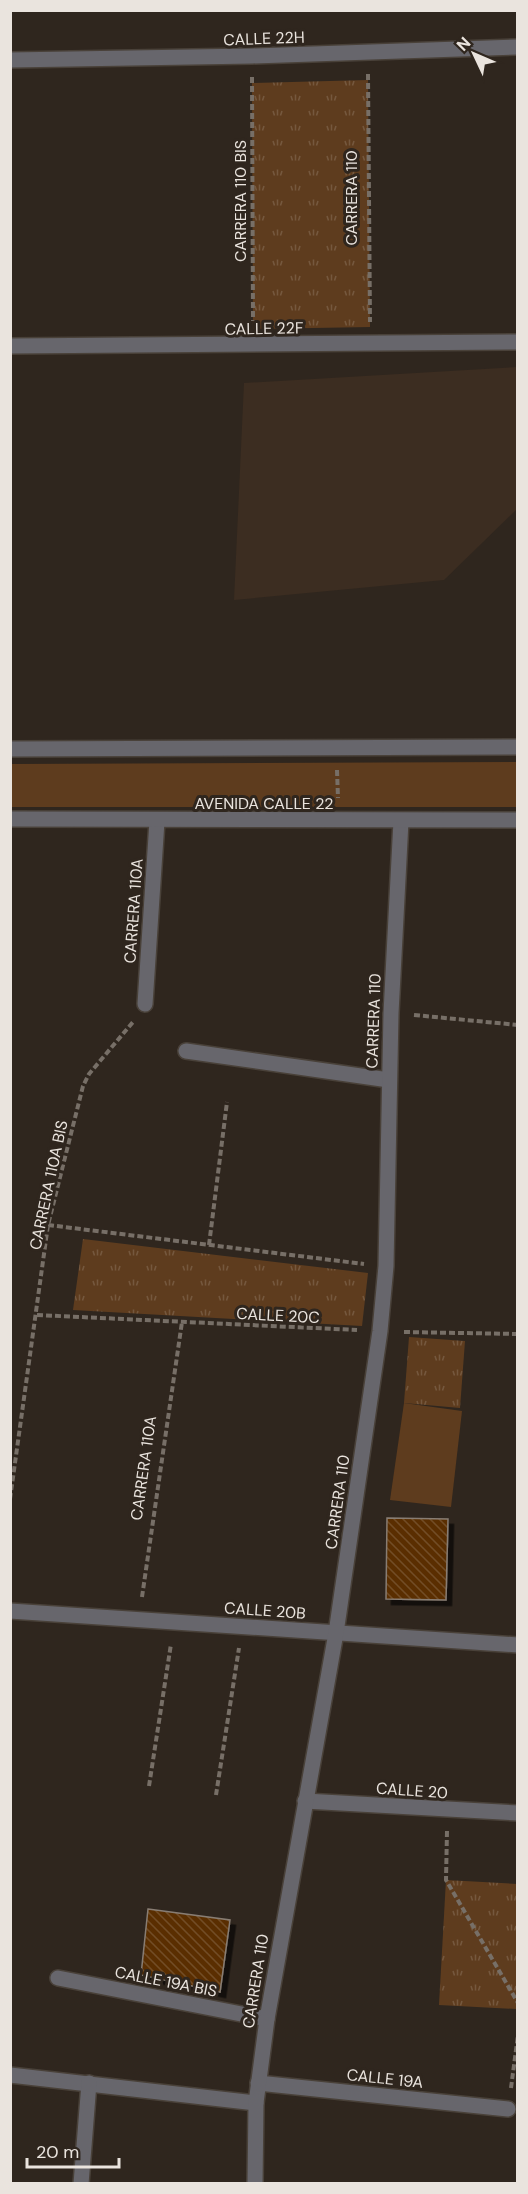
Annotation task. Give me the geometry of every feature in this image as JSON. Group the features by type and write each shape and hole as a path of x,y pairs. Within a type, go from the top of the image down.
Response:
{"street":[{"name":"CALLE 22H","path":"10,60 252,56 518,47"},
{"name":"CALLE 22F","path":"10,346 252,346 518,342"},
{"path":"10,749 518,747"},
{"name":"AVENIDA CALLE 22","path":"10,819 518,820"},
{"name":"CARRERA 110A","path":"144,1004 157,820"},
{"name":"CARRERA 110","path":"255,2184 256,2103 267,2019 336,1633 380,1332 386,1266 391,1013 401,821"},
{"path":"186,1051 389,1080"},
{"name":"CALLE 20B","path":"10,1611 518,1645"},
{"name":"CALLE 20","path":"305,1801 447,1811 518,1813"},
{"name":"CALLE 19A BIS","path":"58,1978 267,2019"},
{"path":"10,2075 256,2103"},
{"name":"CALLE 19A","path":"258,2083 508,2109"},
{"path":"81,2184 89,2084"}],"path":[{"name":"CARRERA 110","path":"368,52 370,344"},
{"name":"CARRERA 110 BIS","path":"252,56 252,346"},
{"path":"337,748 339,821"},
{"name":"CARRERA 110A BIS","path":"10,1499 48,1225 83,1086 89,1074 140,1014 144,1004"},
{"path":"391,1013 518,1025"},
{"path":"209,1245 226,1102"},
{"path":"48,1225 386,1266"},
{"name":"CALLE 20C","path":"37,1315 380,1332 518,1334"},
{"name":"CARRERA 110A","path":"139,1619 182,1322"},
{"path":"149,1786 175,1622"},
{"path":"216,1795 242,1627"},
{"path":"447,1811 446,1880 518,2004"},
{"path":"508,2109 518,2035"}],"shaded area":[{"path":"517,367 517,509 444,580 234,600 244,383"}],"green space":[{"path":"368,80 370,327 253,329 252,83"},
{"path":"517,762 517,807 11,807 11,764"},
{"path":"83,1239 368,1273 362,1326 73,1310"},
{"path":"409,1337 465,1341 460,1408 404,1403"},
{"path":"404,1403 462,1411 451,1507 390,1500"},
{"path":"446,1880 517,1884 517,2009 439,2005"}],"building":[{"path":"387,1518 448,1519 446,1600 386,1599"},
{"path":"148,1909 230,1920 220,1992 141,1975"}]}
